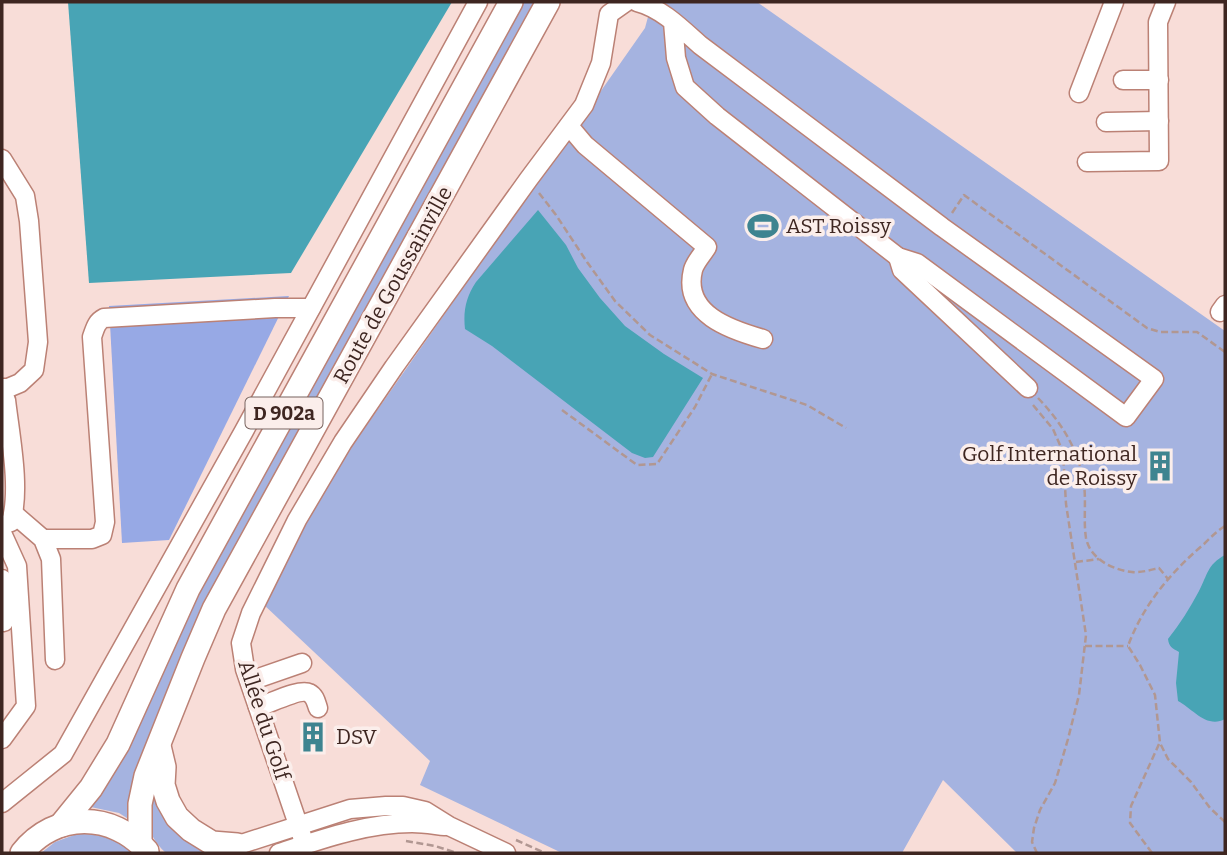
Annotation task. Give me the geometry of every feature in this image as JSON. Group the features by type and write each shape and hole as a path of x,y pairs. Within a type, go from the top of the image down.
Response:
{"main road":[{"name":"Route de Goussainville","path":"61,825 91,788 118,744 188,589 511,2"},
{"name":"Route de Goussainville","path":"145,848 140,804 146,776 214,609 548,2"},
{"path":"159,743 164,767 163,785 177,817 212,843 237,845"},
{"path":"22,853 40,835 61,825 82,821 103,823 123,830 145,848"}],"street":[{"path":"2,803 63,754 244,431 478,2"},
{"name":"Allée du Golf","path":"304,845 245,669 241,643 251,612 297,520 343,442 584,105 601,63 610,14 626,2"},
{"path":"637,2 647,4 673,22 942,227 1154,379 1126,417 917,263 898,257 717,116 685,88 676,58 673,22"},
{"path":"1079,93 1114,2"},
{"path":"1087,162 1159,162 1158,22 1166,2"},
{"path":"1123,80 1158,80"},
{"path":"1106,121 1159,121"},
{"path":"569,126 585,145 707,247 693,269 692,291 697,303 712,319 727,328 763,339"},
{"path":"2,159 25,196 38,342 34,369 20,383 2,388"},
{"path":"898,257 902,270 1030,395"},
{"path":"2,397 6,400 14,476 15,507 8,519 43,539 92,539 102,535 105,523 92,337 101,320 262,308 311,308"},
{"path":"2,533 17,566 9,622"},
{"path":"43,539 51,559 55,660"},
{"path":"2,579 26,706 2,739"},
{"path":"250,681 302,663"},
{"path":"258,708 302,691 315,698 318,708"},
{"path":"211,853 350,809 386,806 403,806 425,811 449,826 506,853"},
{"path":"279,853 375,827 412,823 449,826"}],"path":[{"path":"528,180 556,215 615,302 650,335 712,374 807,405 846,428"},
{"path":"942,227 964,195 1147,328 1197,332 1225,352"},
{"path":"562,410 636,465 657,464 695,407 712,374"},
{"path":"1030,395 1053,414 1076,454 1083,478 1086,538 1091,550 1099,559 1115,568 1134,572 1159,568 1168,579"},
{"path":"1030,395 1053,429 1063,452 1066,503 1086,635 1079,695 1055,783 1040,810 1034,828 1032,842 1037,853"},
{"path":"1128,646 1149,604 1168,579 1225,526"},
{"path":"1076,562 1099,559"},
{"path":"1086,646 1128,646"},
{"path":"1128,646 1155,695 1160,743 1168,758 1225,822"},
{"path":"1152,853 1130,823 1131,806 1160,743"},
{"path":"402,840 457,853"}],"shaded area":[{"path":"68,2 452,2 291,273 89,283"},
{"path":"520,2 539,2 199,625 130,820 119,813 86,806 184,615"},
{"path":"652,2 757,2 1225,331 1225,853 1017,853 943,780 902,853 562,853 420,785 430,761 263,604 317,496 645,28"},
{"path":"538,210 566,245 578,268 600,298 625,326 703,378 653,457 645,458 632,453 492,346 465,329 466,304 476,282"},
{"path":"289,296 169,540 122,543 109,306"},
{"path":"1225,555 1225,719 1212,722 1178,701 1176,683 1179,652 1171,647 1168,639 1188,610 1211,566"},
{"path":"152,787 218,849 204,853 166,853 150,830"},
{"path":"77,834 107,838 133,853 41,853 55,842"}],"place":[{"name":"AST Roissy","path":"763,226"},
{"name":"Golf International de Roissy","path":"1160,466"},
{"name":"DSV","path":"313,737"}]}
